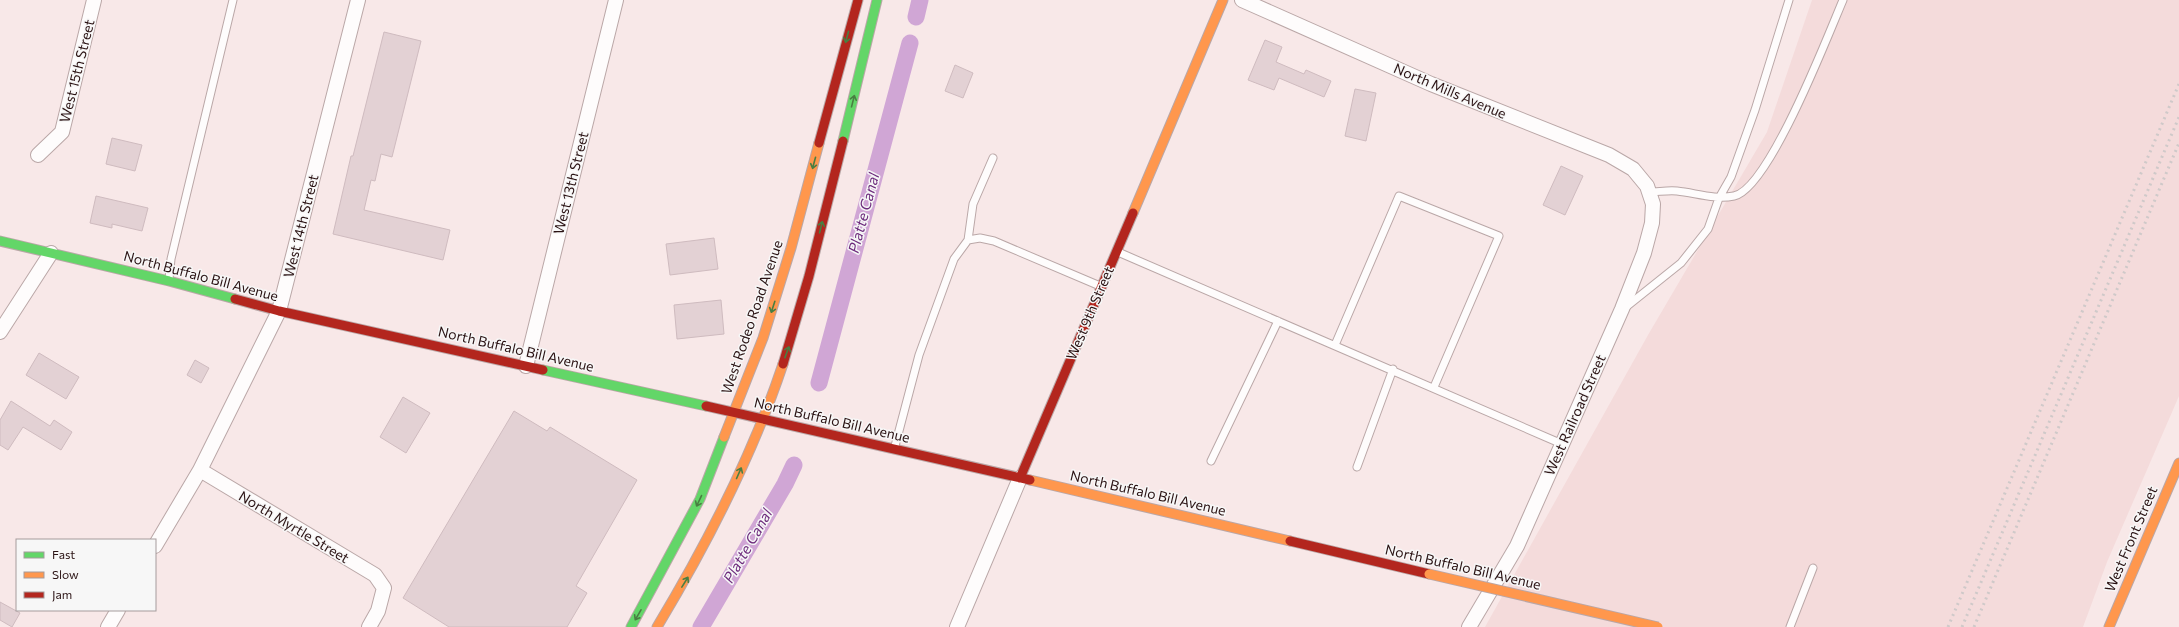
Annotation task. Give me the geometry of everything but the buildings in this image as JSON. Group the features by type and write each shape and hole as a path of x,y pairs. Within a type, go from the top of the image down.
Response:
{"main road":[{"name":"West Rodeo Road Avenue","path":"631,627 700,499 763,338 791,248 858,0"},
{"path":"657,627 689,575 723,509 763,419 790,342 813,259 877,0"},
{"name":"West 9th Street","path":"1020,478 1222,0"},
{"name":"North Buffalo Bill Avenue","path":"0,242 169,281 280,311 895,448 1658,627"},
{"name":"West Front Street","path":"2109,627 2179,463"}],"street":[{"name":"West 15th Street","path":"38,155 62,132 94,0"},
{"name":"West 14th Street","path":"156,544 200,470 280,311 358,0"},
{"name":"West 13th Street","path":"526,366 616,0"},
{"name":"North Mills Avenue","path":"1242,0 1431,84 1609,155 1632,170 1647,186 1649,192"},
{"name":"West Railroad Street","path":"1469,627 1517,546 1622,310 1652,223 1652,204 1649,192"},
{"path":"0,332 51,253"},
{"name":"North Myrtle Street","path":"200,470 375,575 384,588 378,611 369,627"},
{"name":"West 9th Street","path":"957,627 1020,478"},
{"path":"108,627 117,611"}],"lane":[{"path":"169,281 171,258 233,0"},
{"path":"1622,310 1681,264 1708,229 1720,198 1731,177 1789,0"},
{"path":"1649,192 1675,190 1720,198 1736,196 1758,177 1790,124 1843,0"},
{"path":"895,448 919,355 954,259 968,240 974,204 992,158"},
{"path":"1334,345 1399,196 1499,236 1434,387"},
{"path":"968,240 980,238 994,241 1101,286"},
{"path":"1116,251 1393,369 1562,444"},
{"path":"1211,461 1278,321"},
{"path":"1357,467 1393,369"},
{"path":"1790,627 1813,568"}],"shaded area":[{"path":"1812,0 2179,0 2179,396 2107,562 2083,627 1485,627 1648,335 1767,132"}],"waterway":[{"name":"Platte Canal","path":"916,17 920,0"},
{"name":"Platte Canal","path":"819,383 910,43"},
{"name":"Platte Canal","path":"701,627 785,484 794,465"}],"railway":[{"path":"1948,627 2179,84"},
{"path":"1962,627 2179,117"},
{"path":"1974,627 2179,143"}],"traffic: fast":[{"path":"843,141 877,0"},
{"path":"0,241 169,281 235,299"},
{"path":"543,370 706,406"},
{"path":"631,627 700,499 724,437"}],"traffic: slow":[{"path":"1133,213 1223,0"},
{"path":"724,437 763,338 791,248 819,143"},
{"path":"657,627 711,532 743,466 771,399 783,364"},
{"path":"2109,627 2179,463"},
{"path":"1030,480 1290,541"},
{"path":"1429,574 1658,627"}],"traffic: jam":[{"path":"819,143 858,0"},
{"path":"783,364 809,276 843,141"},
{"path":"1020,478 1133,213"},
{"path":"235,299 279,311 543,370"},
{"path":"706,406 1030,480"},
{"path":"1290,541 1429,574"}]}
